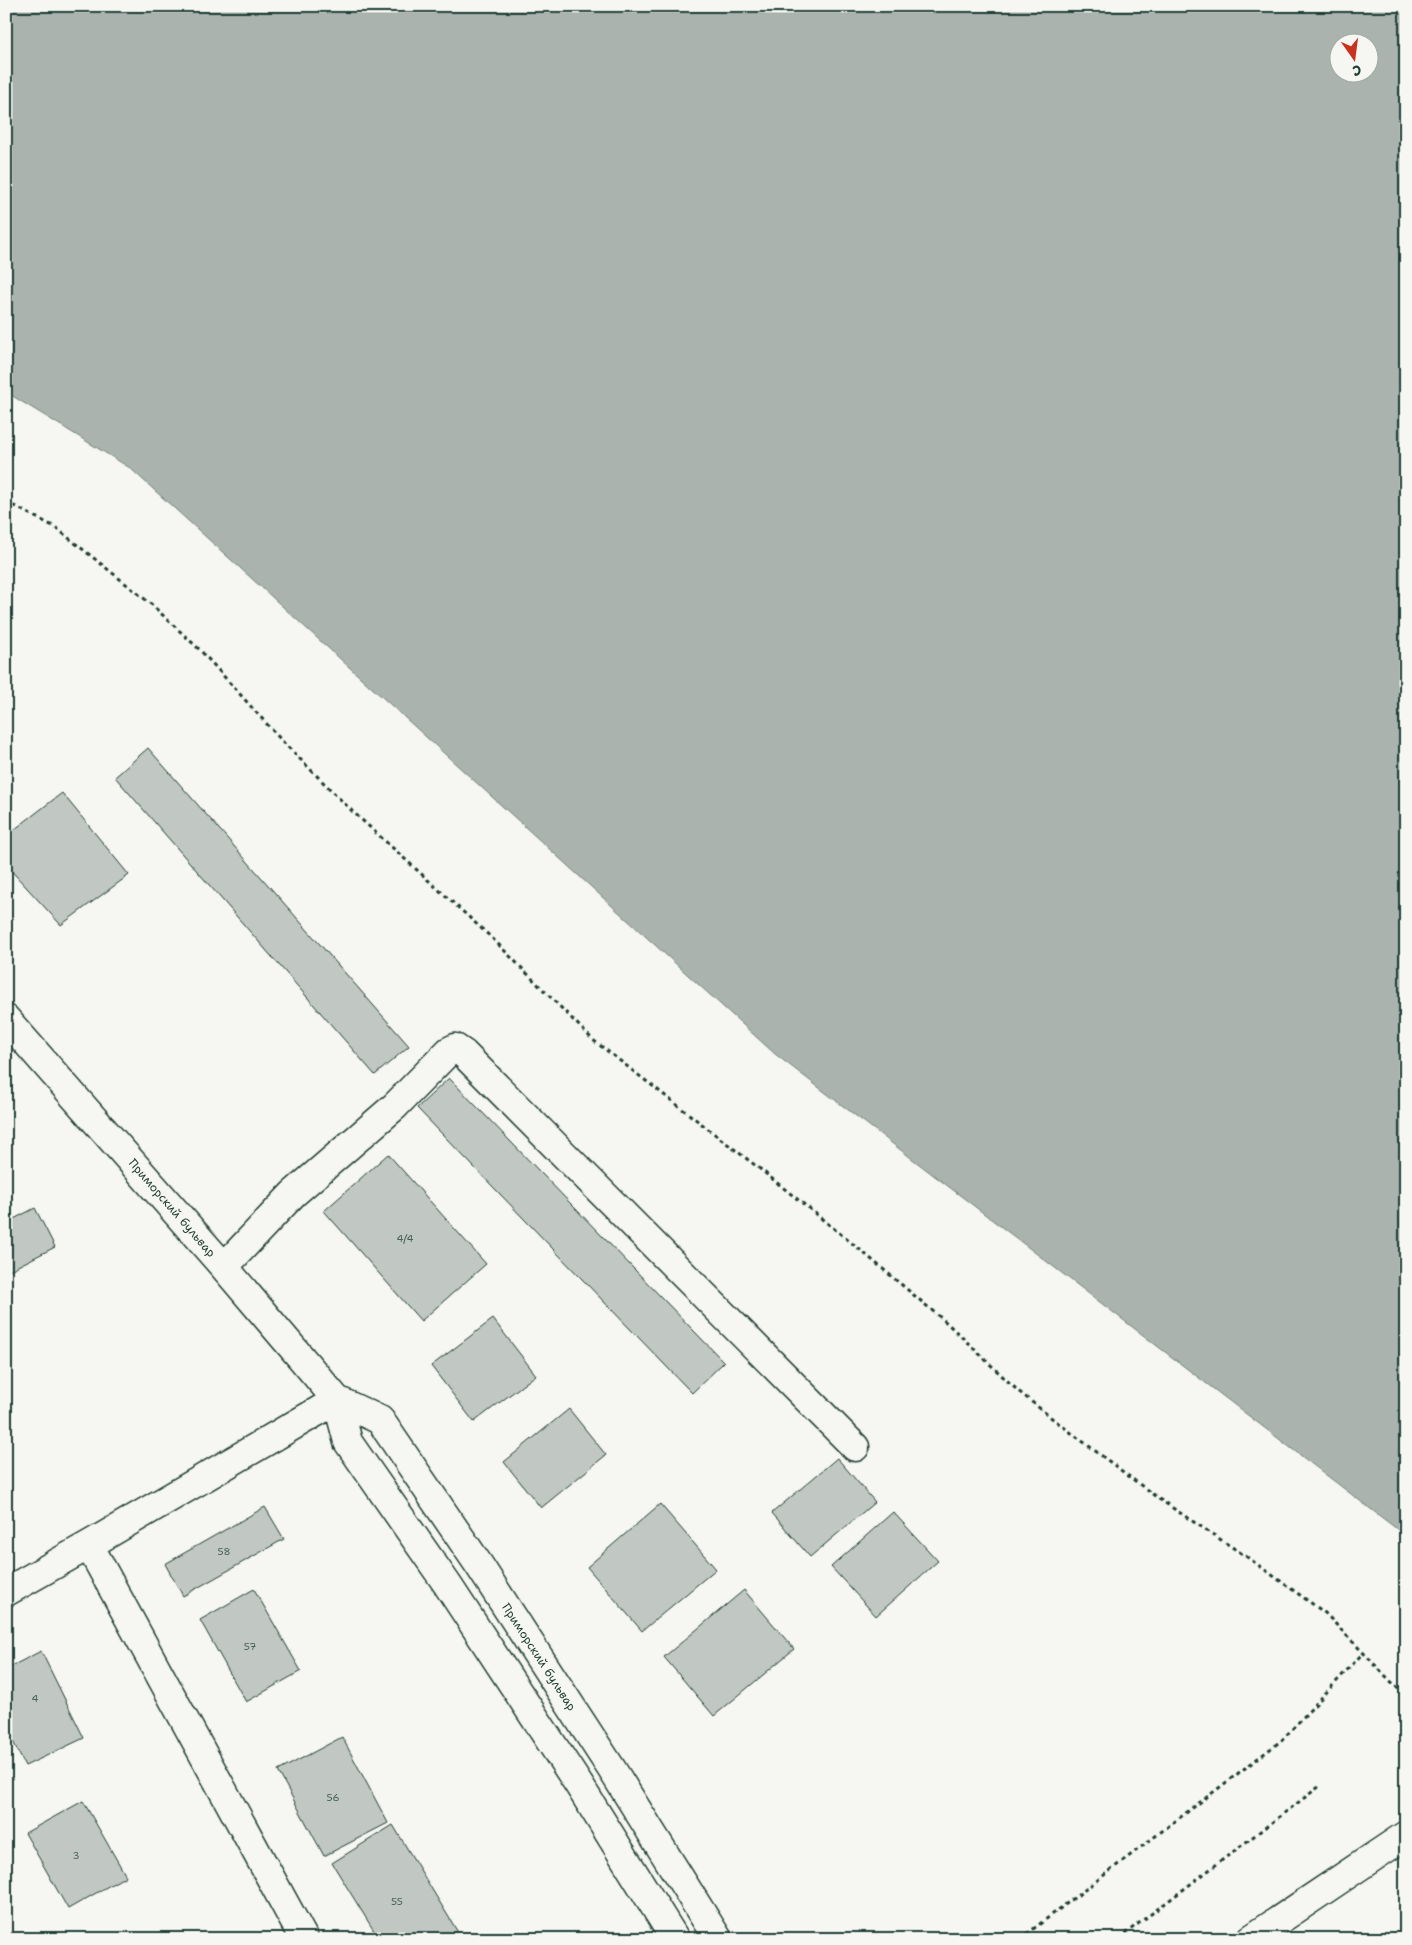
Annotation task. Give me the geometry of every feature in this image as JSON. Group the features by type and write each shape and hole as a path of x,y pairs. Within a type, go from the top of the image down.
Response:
{"street":[{"name":"Приморский бульвар","path":"6,1019 224,1267 337,1400 380,1420 485,1573 608,1763 718,1939"},
{"path":"224,1267 293,1194 395,1106 449,1051 455,1048 464,1054 855,1448"},
{"name":"Приморский бульвар","path":"337,1400 348,1442 447,1584 579,1785 675,1939"},
{"path":"6,1592 337,1400"},
{"path":"89,1545 304,1939"},
{"path":"1251,1939 1406,1835"}],"path":[{"path":"6,502 55,527 151,604 201,650 283,742 352,811 493,940 594,1040 858,1248 947,1323 1017,1390 1053,1419 1159,1499 1299,1593 1325,1613 1406,1696"},
{"path":"1020,1939 1282,1740 1362,1653"},
{"path":"1118,1939 1320,1786"}],"shaded area":[{"path":"6,6 1406,6 1406,1536 775,1054 130,468 6,392"}],"building":[{"path":"148,748 409,1046 375,1075 115,777"},
{"path":"62,793 129,875 61,925 6,865 6,836"},
{"path":"449,1078 724,1362 692,1393 417,1108"},
{"path":"388,1154 486,1264 421,1321 324,1211"},
{"path":"35,1208 55,1247 6,1272 6,1223"},
{"path":"493,1319 536,1375 474,1422 431,1366"},
{"path":"569,1409 606,1455 541,1508 504,1462"},
{"path":"837,1458 875,1502 810,1557 772,1513"},
{"path":"660,1504 716,1569 642,1631 587,1567"},
{"path":"265,1507 284,1539 183,1596 165,1564"},
{"path":"893,1512 938,1561 876,1616 831,1567"},
{"path":"254,1589 301,1671 246,1702 200,1620"},
{"path":"744,1590 794,1649 714,1716 664,1657"},
{"path":"41,1651 84,1738 25,1766 6,1727 6,1669"},
{"path":"342,1737 388,1823 324,1856 278,1771"},
{"path":"83,1801 126,1876 68,1909 25,1833"},
{"path":"393,1825 462,1939 379,1939 332,1863"}]}
